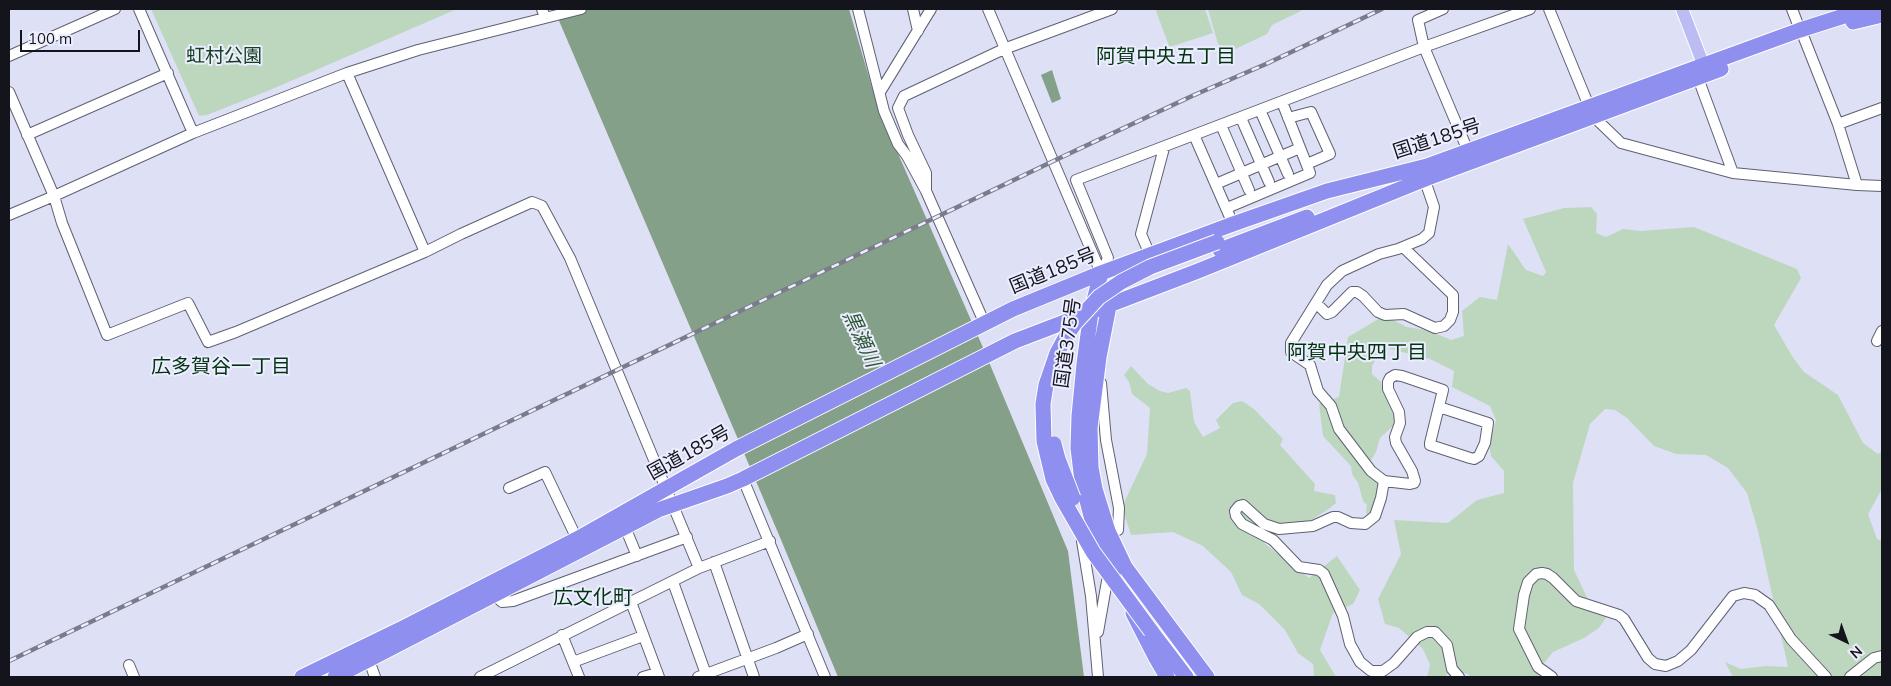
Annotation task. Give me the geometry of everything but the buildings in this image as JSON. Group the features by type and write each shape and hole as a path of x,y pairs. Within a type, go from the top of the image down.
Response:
{"highway":[{"name":"国道185号","path":"335,677 672,504 720,489 745,478 997,349 1036,332 1109,306 1423,174 1703,72 1866,9"},
{"name":"国道185号","path":"1802,34 1882,15"},
{"name":"国道185号","path":"302,677 403,628 576,539 736,449 980,325 1100,273 1327,191 1423,174 1468,151 1591,112"},
{"path":"1197,677 1154,629 1093,552 1053,479 1044,441 1043,404 1046,385 1057,353 1075,324 1099,298 1121,282 1143,271 1423,174"},
{"name":"国道375号","path":"1100,273 1109,306 1090,428 1091,467 1101,512 1125,567 1207,677"},
{"name":"国道375号","path":"1100,273 1091,312 1079,416 1078,448 1080,470 1093,524 1116,580 1156,658 1168,677"},
{"path":"1154,629 1186,677"}],"main road":[{"path":"1682,9 1703,72"}],"street":[{"path":"9,56 114,9"},
{"path":"139,9 193,133"},
{"path":"9,215 193,133 347,73 544,13 581,9"},
{"path":"858,9 884,111 898,144 907,156 926,191 980,325"},
{"path":"913,9 918,31"},
{"path":"880,92 931,9"},
{"path":"988,9 1100,273"},
{"path":"926,191 926,173 908,136 898,108 904,96 1004,49 1112,9"},
{"path":"1443,9 1418,20 1424,47 1468,151"},
{"path":"1100,273 1108,258 1076,180 1158,148 1164,148 1424,47 1530,9"},
{"path":"1550,9 1591,112 1621,143 1732,173 1882,186"},
{"path":"1792,9 1838,124 1857,185"},
{"path":"28,136 168,72"},
{"path":"1703,72 1732,173"},
{"path":"347,73 425,252"},
{"path":"9,92 54,196 62,223 107,335 188,303 208,342 425,252 532,202 542,206 576,273 664,480 665,489 699,568"},
{"path":"1226,208 1310,173 1282,102"},
{"path":"1838,124 1882,108"},
{"path":"1260,110 1288,174"},
{"path":"1288,118 1311,112 1330,154 1306,164"},
{"path":"1241,118 1269,182"},
{"path":"1221,125 1249,190"},
{"path":"1194,135 1233,224"},
{"path":"1150,255 1141,234 1164,148"},
{"path":"1216,184 1300,148"},
{"path":"1423,174 1434,207 1429,232 1422,239 1379,254 1342,271 1328,286 1292,343 1291,352 1310,366 1318,392 1331,406 1339,429 1371,470 1384,481 1410,484 1415,481 1412,470 1395,438 1400,423 1399,412 1388,389 1388,382 1395,375 1443,390 1430,445 1470,458 1479,456 1485,443 1488,424 1439,407"},
{"path":"1317,304 1327,314 1332,312 1352,292 1357,292 1378,312 1385,315 1404,314 1435,328 1444,326 1450,320 1453,312 1453,295 1403,247"},
{"path":"1105,330 1102,368 1103,413 1109,459 1118,503 1118,530"},
{"path":"1079,416 1074,461 1073,496 1091,596 1098,677"},
{"path":"509,488 546,472 576,539"},
{"path":"745,478 825,677"},
{"path":"1384,481 1378,508 1373,518 1365,524 1351,524 1338,517 1333,517 1313,526 1280,529 1264,524 1243,505 1237,508 1236,516 1247,527 1273,540 1299,567 1319,570 1324,574 1343,616 1350,644 1360,662 1371,671 1383,671 1394,663 1417,636 1427,632 1435,632 1447,645 1452,669 1459,677"},
{"path":"626,527 637,556"},
{"path":"494,595 502,602 513,601 687,538"},
{"path":"481,677 699,568 770,542"},
{"path":"714,562 754,677"},
{"path":"1552,677 1538,667 1519,629 1528,582 1536,574 1542,573 1553,578 1576,601 1619,615 1624,619 1648,658 1655,664 1666,666 1678,661 1691,650 1733,596 1744,593 1755,595 1769,605 1778,617 1790,640 1826,677"},
{"path":"1096,663 1099,623 1107,581"},
{"path":"673,582 704,676 808,634"},
{"path":"630,602 658,675 643,677"},
{"path":"562,635 578,677"},
{"path":"573,662 643,636"},
{"path":"1850,677 1874,658 1882,656"},
{"path":"369,660 375,677"},
{"path":"129,665 134,677"}],"green space":[{"name":"虹村公園","path":"151,9 457,9 270,90 207,115 199,116"},
{"path":"1156,9 1205,9 1213,33 1169,46"},
{"path":"1208,9 1300,9 1301,11 1272,25 1267,34 1229,52 1218,44"},
{"path":"1591,207 1597,214 1596,233 1606,237 1623,229 1641,231 1694,227 1797,269 1801,278 1774,325 1792,356 1804,372 1838,395 1863,443 1878,454 1882,451 1882,489 1868,514 1877,539 1882,541 1882,677 1733,677 1725,662 1741,669 1766,666 1788,667 1758,531 1747,493 1728,468 1706,455 1676,454 1654,446 1627,418 1615,410 1605,409 1590,424 1573,483 1574,570 1593,610 1607,616 1599,628 1584,638 1553,652 1538,671 1538,677 1471,677 1468,674 1451,671 1444,677 1427,677 1430,665 1423,649 1399,628 1385,624 1378,599 1401,554 1394,520 1448,523 1477,500 1504,493 1504,471 1491,456 1489,445 1496,420 1490,406 1452,387 1454,371 1430,359 1383,347 1372,366 1372,374 1381,382 1383,392 1393,407 1395,424 1380,438 1376,452 1370,462 1379,486 1375,506 1369,517 1366,512 1367,505 1363,501 1358,483 1352,474 1351,466 1323,436 1319,404 1339,397 1348,337 1380,318 1395,321 1407,327 1430,331 1451,340 1464,336 1462,311 1480,297 1497,300 1508,244 1526,270 1543,276 1546,272 1523,219 1564,208"},
{"path":"1131,366 1148,384 1160,391 1168,393 1186,388 1190,391 1194,422 1203,437 1220,428 1216,420 1233,403 1242,401 1254,409 1283,439 1280,445 1315,484 1314,491 1335,495 1336,503 1330,508 1313,519 1264,543 1309,578 1337,556 1360,590 1353,604 1333,613 1320,650 1336,677 1314,677 1313,664 1298,653 1285,630 1259,604 1242,595 1231,572 1203,546 1173,532 1131,535 1122,507 1147,454 1150,408 1132,394 1129,382 1124,375"}],"water":[{"name":"黒瀬川","path":"554,9 849,9 878,108 981,343 1068,551 1084,677 838,677"},
{"path":"1052,70 1061,99 1052,103 1041,75"}],"railway":[{"path":"9,661 1064,156 1382,9"}],"district":[{"name":"阿賀中央五丁目","path":"1166,57"},
{"name":"阿賀中央四丁目","path":"1357,353"},
{"name":"広多賀谷一丁目","path":"221,367"},
{"name":"広文化町","path":"593,598"}]}
